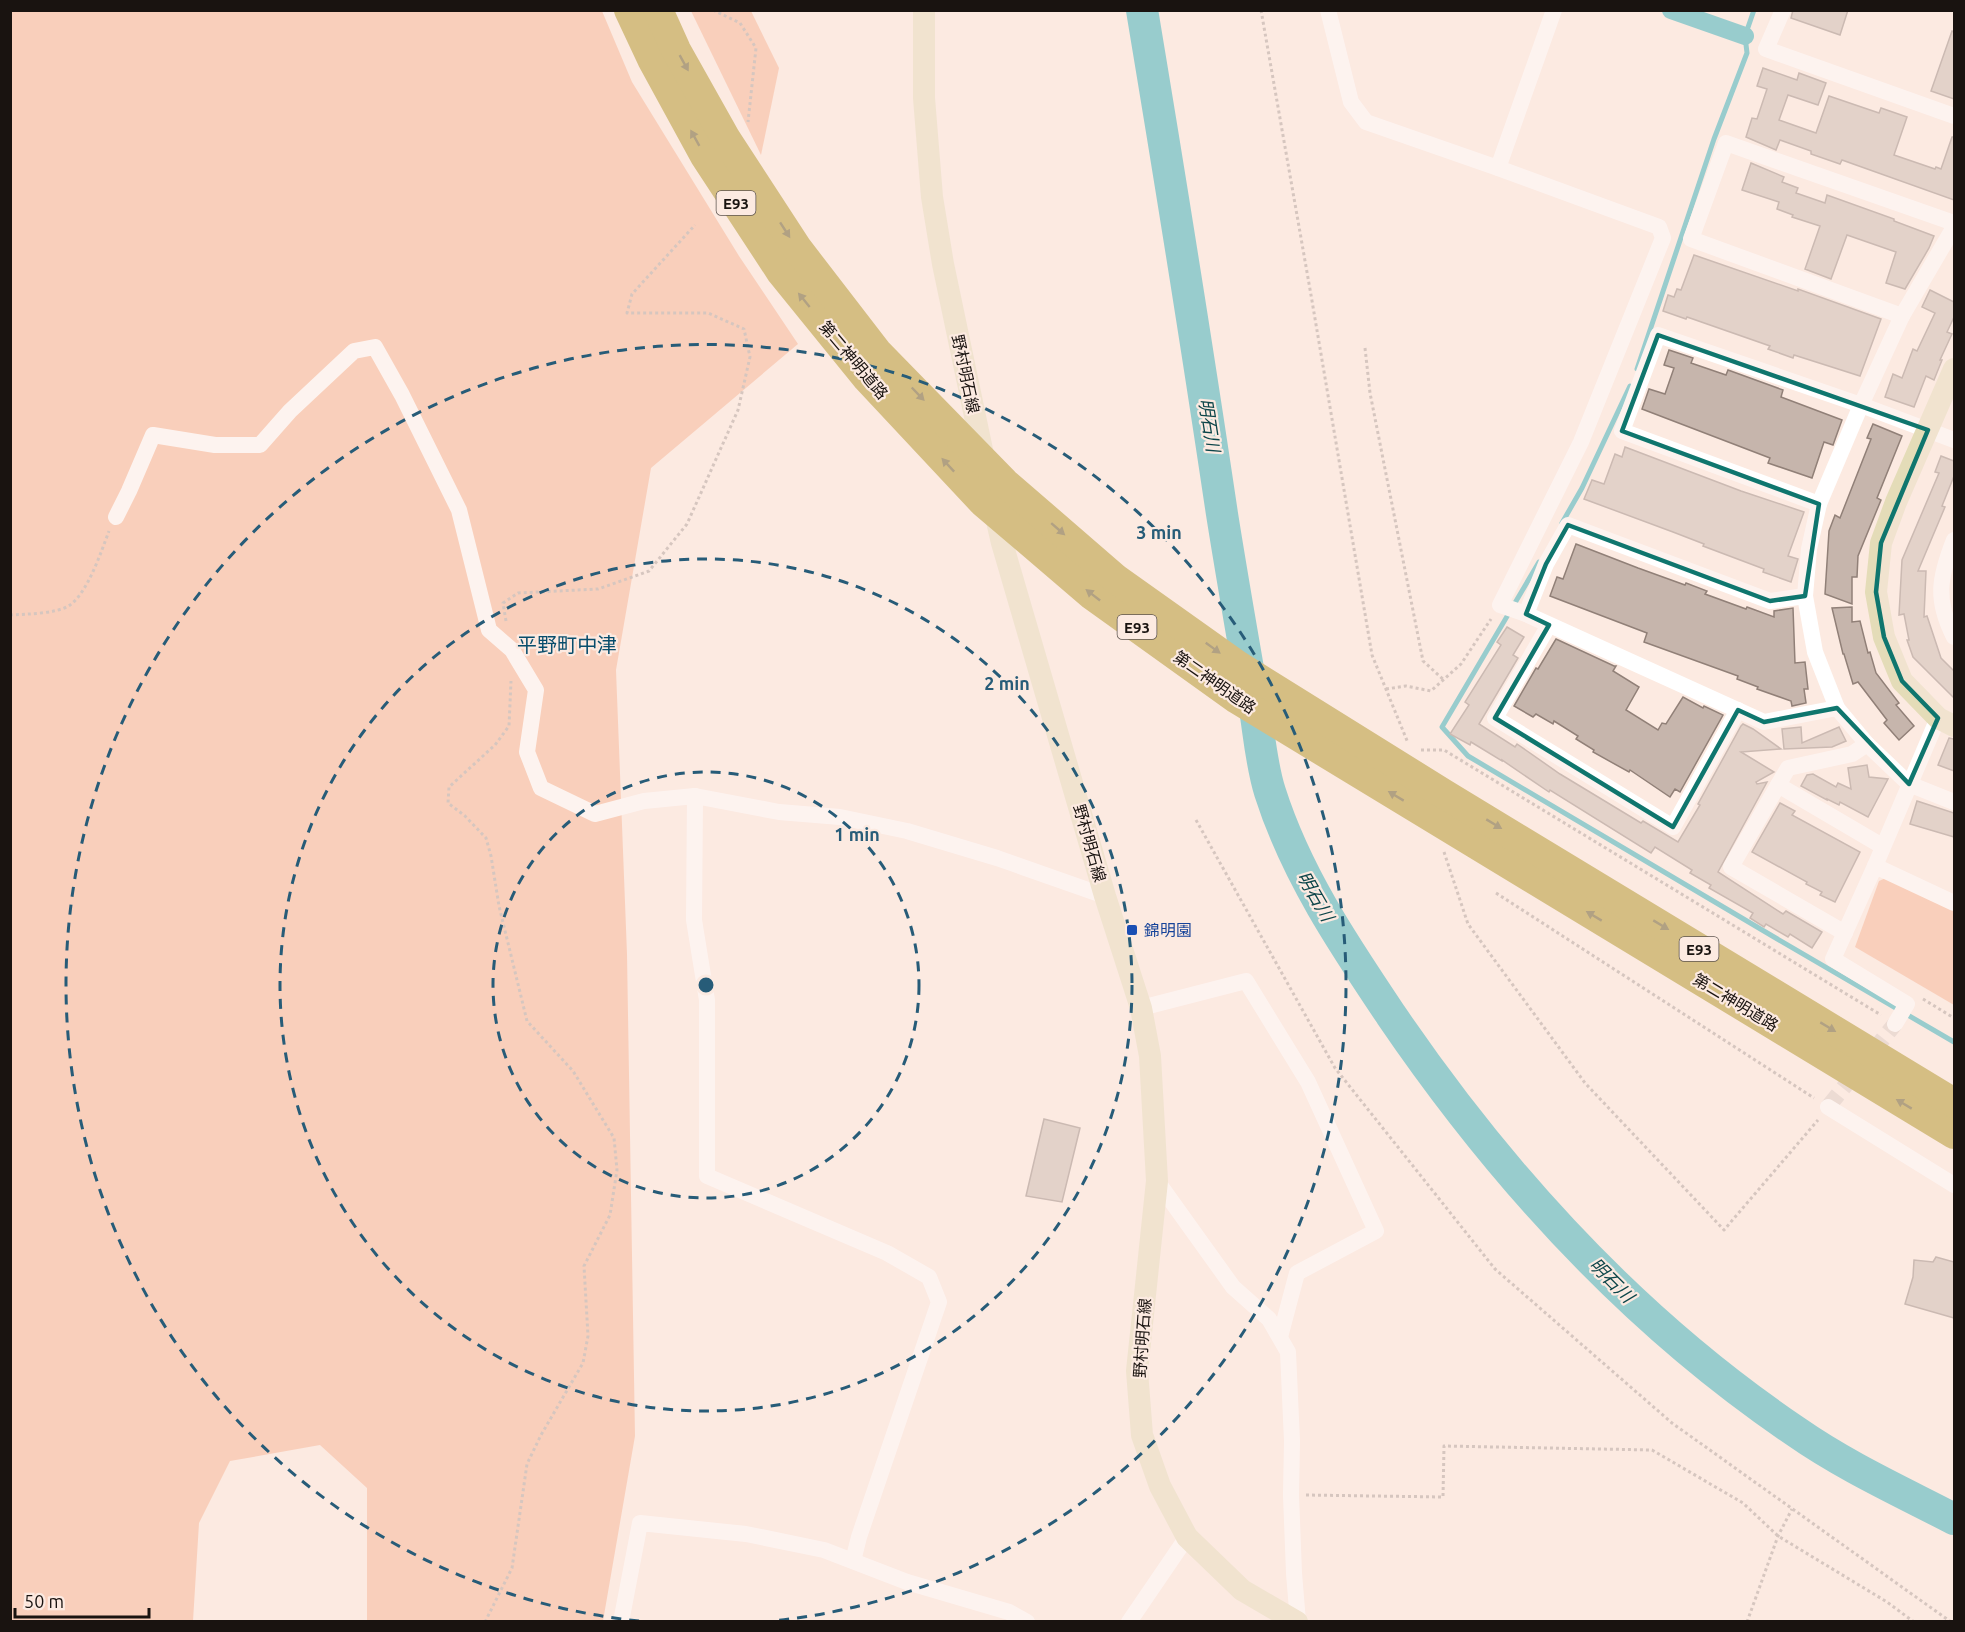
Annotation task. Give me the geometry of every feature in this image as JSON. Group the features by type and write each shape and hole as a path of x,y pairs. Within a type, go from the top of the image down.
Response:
{"highway":[{"name":"第二神明道路","path":"629,10 652,59 705,156 781,272 872,365 1116,579 1237,665 1444,794 1954,1103"},
{"name":"第二神明道路","path":"658,10 676,50 733,149 872,365 983,502 1092,595 1237,699 1444,837 1954,1134"}],"main road":[{"name":"野村明石線","path":"924,10 924,98 932,197 943,264 1002,543 1105,896 1141,1008 1150,1056 1157,1181 1137,1371 1142,1435 1160,1486 1188,1537 1242,1590 1297,1622"},
{"path":"1946,722 1902,681 1884,637 1876,592 1881,543 1896,502 1954,369"}],"street":[{"path":"1328,10 1351,102 1366,122 1659,226 1663,238 1581,442 1500,605 1526,614 1764,722 1838,708"},
{"path":"1498,168 1554,10"},
{"path":"1783,10 1766,49 1954,116"},
{"path":"1902,316 1691,239 1726,142 1954,225 1902,316 1819,504 1809,549 1806,596 1815,652 1838,708 1867,744 1909,784 1954,802"},
{"path":"1819,504 1622,431 1658,335 1861,405 1954,440"},
{"path":"116,516 153,435 215,445 260,445 290,411 354,351 375,347 402,395 459,510 489,630 512,650 536,690 527,752 541,788 595,814 644,801 695,796 779,812 840,817 907,831 997,858 1105,896"},
{"path":"1526,614 1546,564 1568,525 1770,601 1806,596"},
{"path":"1953,547 1941,579 1941,608 1954,637"},
{"path":"1549,625 1495,718 1673,827 1738,710"},
{"path":"1895,1024 1907,1004 1833,959 1909,784 1946,722"},
{"path":"1845,933 1731,867 1788,768 1852,754 1867,744"},
{"path":"1778,785 1882,846"},
{"path":"695,796 694,920 707,1000 707,1176 887,1253 929,1277 939,1302 859,1537 853,1561"},
{"path":"1875,866 1954,903"},
{"path":"1141,1008 1246,981 1308,1082 1376,1231 1297,1273 1280,1337"},
{"path":"1828,1107 1954,1185"},
{"path":"1157,1181 1233,1287 1269,1319 1288,1352 1297,1622"},
{"path":"621,1622 640,1523 747,1534 824,1550 907,1582 1009,1612 1027,1622"},
{"path":"1129,1622 1188,1537"}],"path":[{"path":"713,10 740,23 756,48 748,122"},
{"path":"1260,10 1372,656 1410,750 1444,750 1895,1024"},
{"path":"485,1622 512,1568 527,1464 541,1435 583,1364 588,1336 584,1266 610,1215 617,1170 614,1138 573,1071 527,1021 499,906 486,838 465,816 448,803 449,787 495,745 509,726 512,650 502,603 518,593 598,589 649,571 687,524 738,410 750,357 744,329 708,313 627,313 632,294 695,225"},
{"path":"1365,348 1370,393 1423,661 1444,680"},
{"path":"10,615 43,614 70,606 86,585 116,516"},
{"path":"1386,689 1406,686 1431,691 1461,664 1500,605"},
{"path":"1196,820 1335,1068 1495,1269 1672,1423 1951,1622"},
{"path":"1444,837 1468,924 1586,1083 1724,1230 1828,1107 1496,892"},
{"path":"1291,1495 1443,1497 1444,1446 1652,1450 1743,1503 1778,1536 1887,1602 1914,1622"},
{"path":"1747,1622 1778,1536 1792,1509"}],"highlighted area":[{"path":"1658,335 1928,430 1881,543 1876,592 1884,637 1902,681 1938,718 1909,784 1837,708 1764,722 1738,710 1673,827 1495,718 1549,625 1526,614 1546,564 1568,525 1770,601 1805,596 1819,504 1622,431"}],"shaded area":[{"path":"11,11 602,11 632,82 739,256 798,344 651,468 616,670 627,954 635,1436 603,1621 367,1621 367,1488 320,1445 230,1461 199,1523 193,1621 11,1622"},
{"path":"691,11 751,11 779,68 761,155"},
{"path":"1888,877 1954,909 1954,1005 1855,947 1879,881"}],"building":[{"path":"1793,10 1848,10 1840,35 1791,18"},
{"path":"1952,31 1954,32 1954,99 1931,91"},
{"path":"1763,68 1797,80 1799,73 1826,83 1818,105 1788,95 1779,120 1816,133 1829,96 1879,113 1881,108 1907,117 1894,155 1935,169 1936,167 1941,169 1952,137 1954,137 1954,200 1842,160 1840,164 1811,154 1811,151 1780,140 1776,150 1746,137 1752,118 1757,119 1767,89 1757,86"},
{"path":"1751,163 1784,177 1782,182 1798,188 1796,193 1825,203 1827,195 1934,236 1905,289 1886,283 1896,252 1847,235 1831,279 1805,269 1820,226 1792,217 1793,215 1777,209 1779,202 1742,190"},
{"path":"1694,255 1881,319 1860,376 1794,355 1793,358 1768,349 1770,346 1663,311 1668,295 1674,297 1677,289 1681,290"},
{"path":"1930,290 1954,302 1954,317 1947,332 1952,334 1934,380 1926,376 1914,407 1885,397 1893,374 1902,378 1913,349 1917,351 1935,313 1922,307"},
{"path":"1669,350 1693,358 1691,363 1726,375 1728,370 1783,390 1781,397 1842,420 1833,445 1824,442 1812,478 1768,463 1770,458 1642,409 1649,389 1665,394 1674,368 1664,365"},
{"path":"1873,424 1902,436 1877,498 1881,500 1858,556 1857,577 1852,577 1852,604 1825,594 1829,531 1835,515 1840,518 1871,439 1867,438"},
{"path":"1625,447 1804,512 1788,556 1798,559 1791,582 1763,572 1764,569 1703,546 1704,544 1584,499 1592,480 1604,484 1615,454 1622,457"},
{"path":"1941,456 1954,461 1954,476 1942,506 1945,507 1918,571 1926,571 1924,617 1927,616 1941,658 1954,671 1954,698 1913,657 1907,640 1909,640 1904,614 1899,615 1902,560 1939,473 1935,472"},
{"path":"1576,544 1707,591 1705,594 1746,609 1747,607 1774,617 1774,611 1793,608 1795,663 1805,662 1808,689 1804,689 1806,703 1792,706 1791,701 1757,689 1758,687 1737,679 1738,676 1644,642 1647,633 1550,596 1557,577 1563,579"},
{"path":"1852,607 1852,622 1860,621 1876,673 1899,703 1896,705 1914,726 1899,740 1884,723 1887,720 1858,682 1853,684 1832,608"},
{"path":"1507,627 1524,637 1513,655 1518,658 1479,724 1515,747 1517,744 1560,774 1641,823 1643,821 1678,842 1743,724 1781,749 1741,752 1774,772 1756,782 1757,784 1767,782 1718,872 1783,914 1786,911 1822,932 1812,948 1790,934 1788,937 1750,918 1753,913 1709,888 1711,885 1690,873 1692,870 1655,847 1651,853 1550,790 1549,792 1502,760 1471,742 1470,745 1450,734 1469,705 1465,702 1501,645 1497,642"},
{"path":"1556,639 1616,666 1613,671 1639,687 1626,710 1658,730 1662,723 1666,724 1683,697 1703,708 1704,706 1723,715 1680,792 1675,789 1670,797 1630,770 1629,772 1593,752 1594,750 1576,739 1578,736 1554,721 1553,724 1536,714 1533,717 1514,706"},
{"path":"1801,727 1802,743 1839,727 1846,741 1832,747 1784,749 1782,729"},
{"path":"1949,738 1954,739 1954,771 1938,765"},
{"path":"1867,765 1869,777 1888,779 1868,817 1840,802 1839,805 1801,786 1807,775 1813,774 1836,787 1838,783 1851,789 1848,768"},
{"path":"1917,801 1954,813 1954,837 1910,824"},
{"path":"1780,803 1795,811 1792,815 1860,852 1835,902 1820,895 1822,892 1806,884 1807,882 1752,852"},
{"path":"1044,1119 1080,1128 1062,1202 1026,1196"},
{"path":"1936,1257 1954,1262 1954,1318 1905,1304 1913,1277 1914,1260 1933,1262"}],"waterway":[{"name":"明石川","path":"1142,10 1264,770 1281,822 1307,880 1339,935 1391,1015 1477,1132 1524,1188 1625,1294 1679,1343 1736,1388 1814,1444 1853,1467 1954,1519"},
{"path":"1671,10 1745,36"},
{"path":"1637,369 1714,139 1747,53 1745,36 1754,10"},
{"path":"1562,523 1582,488 1630,386"},
{"path":"1539,562 1442,727 1468,756 1954,1042"}],"tunnel":[{"path":"1828,1107 1895,1024"}],"place":[{"name":"錦明園","path":"1132,930"}],"district":[{"name":"平野町中津","path":"567,644"}]}
